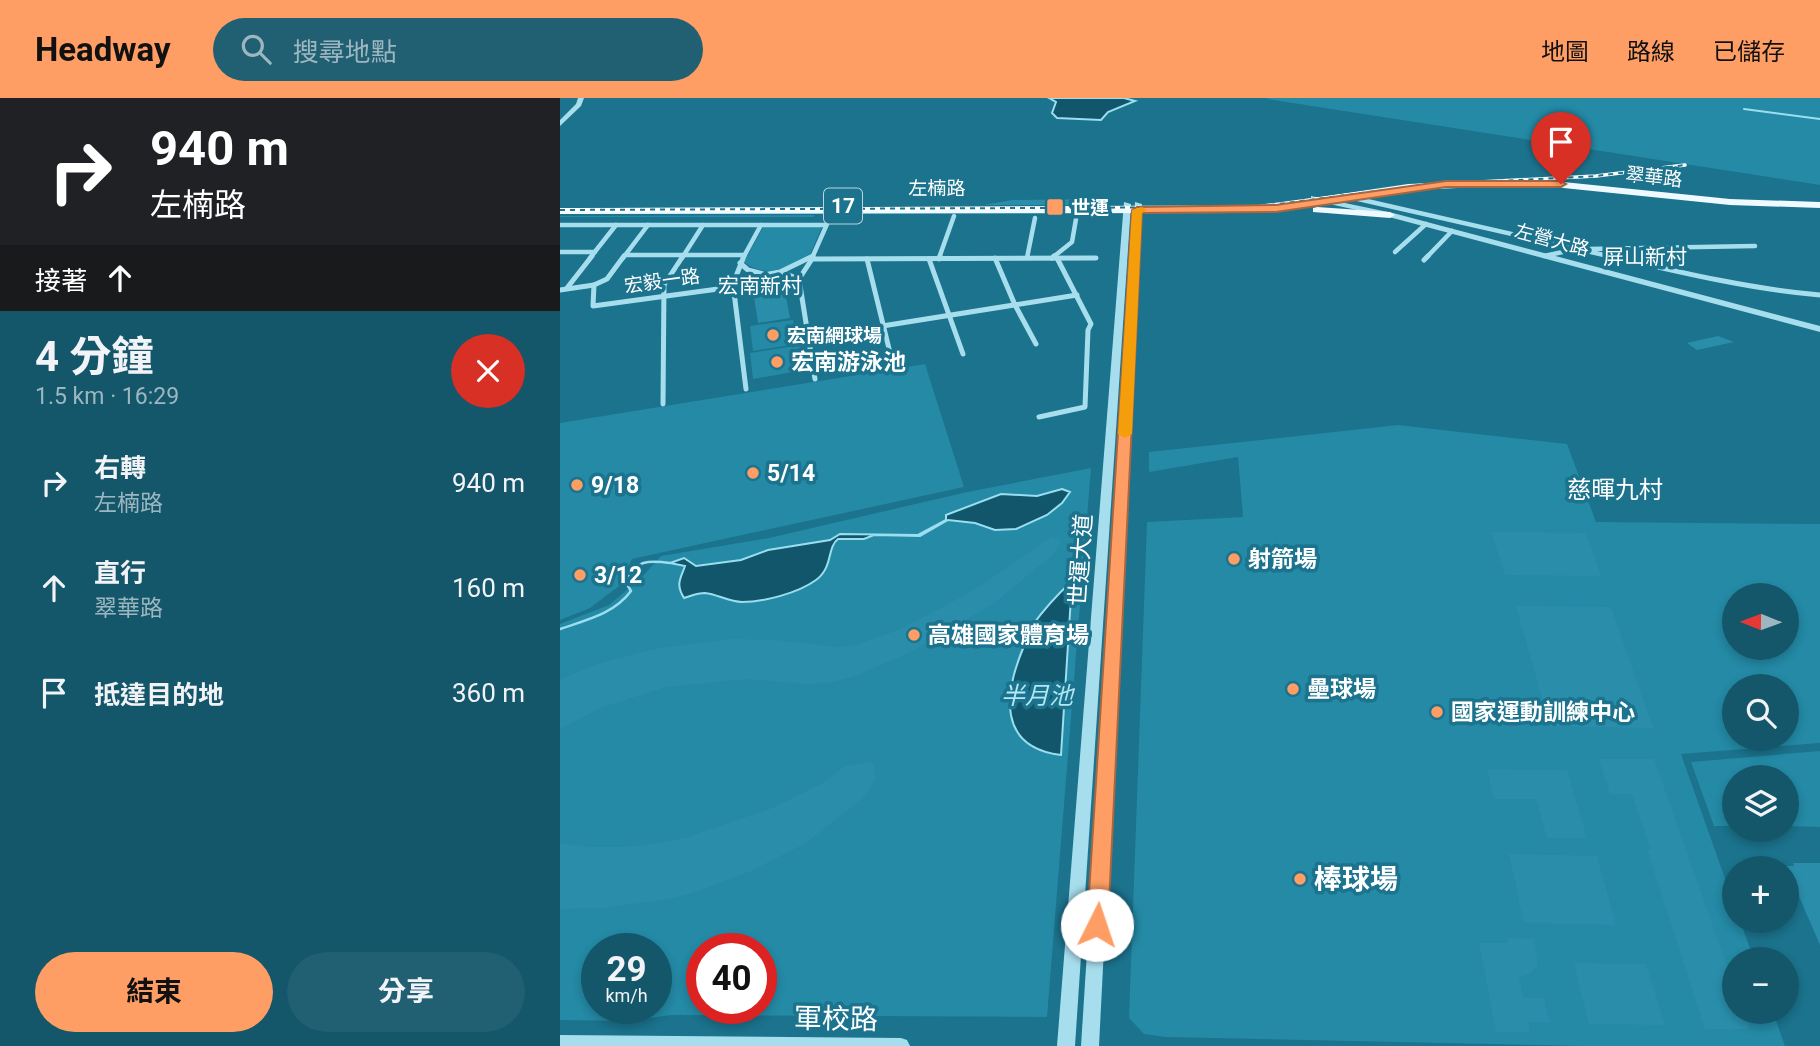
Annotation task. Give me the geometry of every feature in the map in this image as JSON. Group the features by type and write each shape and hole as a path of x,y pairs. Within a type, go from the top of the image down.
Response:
{"main road":[{"name":"翠華路","path":"1276,208 1440,180 1535,178 1731,198 1820,203"},
{"name":"翠華路","path":"1314,198 1349,197 1446,184 1534,182 1719,201 1820,203"},
{"name":"左楠路","path":"1132,207 1246,204 1314,198"},
{"name":"左楠路","path":"560,209 1276,208"},
{"path":"1276,208 1390,215"}],"street":[{"path":"560,124 579,105 581,98"},
{"path":"560,116 571,104 571,100"},
{"path":"1349,197 1741,285 1820,295"},
{"name":"左營大路","path":"1333,198 1820,329"},
{"name":"世運大道","path":"1066,1046 1132,207"},
{"name":"世運大道","path":"1090,1046 1132,207"},
{"path":"815,379 799,279 812,259 834,208"},
{"path":"939,259 954,216"},
{"path":"1027,258 1035,218"},
{"path":"1054,258 1072,242 1076,219"},
{"path":"1395,252 1426,224"},
{"path":"564,289 616,225"},
{"path":"594,285 607,279 648,225"},
{"path":"663,404 664,285 703,225"},
{"path":"746,389 733,284 740,263 761,225"},
{"path":"561,227 826,225"},
{"path":"1424,260 1452,231"},
{"path":"1544,256 1576,250 1755,246"},
{"path":"560,252 595,252"},
{"path":"625,255 744,255"},
{"path":"995,258 1015,305 1036,344"},
{"path":"1039,417 1085,407 1088,330 1091,324 1054,258"},
{"path":"812,259 1096,258"},
{"name":"宏毅一路","path":"564,289 594,285 593,306 714,290 764,274 780,272 812,259"},
{"path":"867,259 893,365"},
{"path":"929,259 963,354"},
{"path":"740,263 748,270 764,274"},
{"path":"780,272 799,279"},
{"path":"807,338 1077,295"},
{"name":"軍校路","path":"560,1043 901,1046"}],"shaded area":[{"path":"1268,98 1820,98 1820,185 1267,99"},
{"path":"560,216 814,217 560,217"},
{"path":"764,226 822,227 808,259 768,271 744,262"},
{"name":"宏南網球場","path":"793,320 797,344 753,351 750,326"},
{"name":"宏南游泳池","path":"800,345 804,370 753,379 750,353"},
{"path":"925,364 964,487 632,559 619,586 590,608 560,620 560,423"},
{"name":"國家運動訓練中心","path":"1398,425 1567,444 1596,522 1820,524 1820,743 1799,745 1799,674 1722,674 1722,751 1681,754 1722,870 1722,933 1744,933 1750,947 1722,947 1722,1024 1777,1024 1785,1046 1582,1046 1166,1037 1144,1034 1129,1018 1147,522 1243,517 1238,457 1149,472 1149,452"},
{"path":"1091,468 1047,1017 777,1016 777,933 686,933 686,1015 672,1015 672,933 581,933 581,1020 560,1020 560,624 609,605 640,579 661,556 769,538 967,492"},
{"path":"1820,751 1820,827 1799,826 1799,765 1722,765 1722,826 1714,826 1691,762"}],"water":[{"path":"1049,98 1124,98 1135,101 1108,112 1101,120 1057,118 1052,113 1056,102"},
{"path":"1062,489 1070,492 1062,503 1047,515 1016,529 995,530 975,523 948,520 920,536 874,535 864,539 838,539 832,547 825,570 816,580 790,593 751,602 737,602 705,593 684,598 679,585 685,566 670,563 684,558 696,566 741,560 768,550 830,540 840,534 918,535 946,520 946,515 1001,494 1037,496"},
{"name":"半月池","path":"1072,581 1061,755 1040,750 1025,741 1016,729 1011,715 1010,699 1017,664 1031,628"}],"building":[{"path":"1109,199 1109,205 984,205 1012,200"},
{"path":"784,286 790,318 758,323 753,291"},
{"path":"1718,336 1734,342 1697,350 1687,343"},
{"path":"1491,532 1586,533 1601,576 1505,575"},
{"name":"高雄國家體育場","path":"1051,537 1061,541 1055,553 993,604 909,653 855,676 830,683 806,684 748,679 666,687 603,707 560,729 560,680 594,665 653,649 733,639 776,640 839,647 855,645 898,630 943,607 980,586"},
{"path":"1516,606 1611,607 1653,728 1550,726"},
{"path":"1599,759 1654,759 1722,952 1722,1024 1748,1024 1750,1029 1705,1029 1632,794 1610,794"},
{"path":"869,762 874,765 875,780 862,799 804,844 751,871 693,893 664,900 601,908 560,909 560,843 620,847 685,838 775,807 821,784 845,766"},
{"path":"1487,769 1567,770 1587,838 1547,838 1536,799 1494,799"},
{"path":"1509,854 1597,856 1616,925 1524,923"},
{"path":"1799,863 1820,863 1820,945 1799,896"},
{"path":"1507,938 1534,939 1538,965 1529,974 1519,977 1523,998 1544,998 1550,1023 1528,1022 1530,1032 1496,1032 1479,943 1508,943"},
{"path":"1574,963 1646,964 1665,1025 1589,1024"}],"waterway":[{"path":"1744,109 1820,119"},
{"path":"560,629 608,611 624,599 631,591 625,581 638,565 649,562 670,563"}],"railway":[{"path":"560,210 1256,207 1422,185 1596,176 1685,165"}],"slow traffic":[{"path":"1125,434 1137,210 1142,210"}],"place":[{"name":"世運","path":"1055,207"},
{"name":"宏南網球場","path":"773,335"},
{"name":"宏南游泳池","path":"777,362"},
{"name":"5/14","path":"753,473"},
{"name":"9/18","path":"577,485"},
{"name":"射箭場","path":"1234,559"},
{"name":"3/12","path":"580,575"},
{"name":"高雄國家體育場","path":"914,635"},
{"name":"壘球場","path":"1293,689"},
{"name":"國家運動訓練中心","path":"1437,712"},
{"name":"棒球場","path":"1300,879"}],"district":[{"name":"屏山新村","path":"1645,257"},
{"name":"宏南新村","path":"760,286"},
{"name":"慈暉九村","path":"1615,490"}],"route":[{"path":"1097,925 1137,210 1253,210 1329,201 1408,187 1482,183 1561,184"}]}
